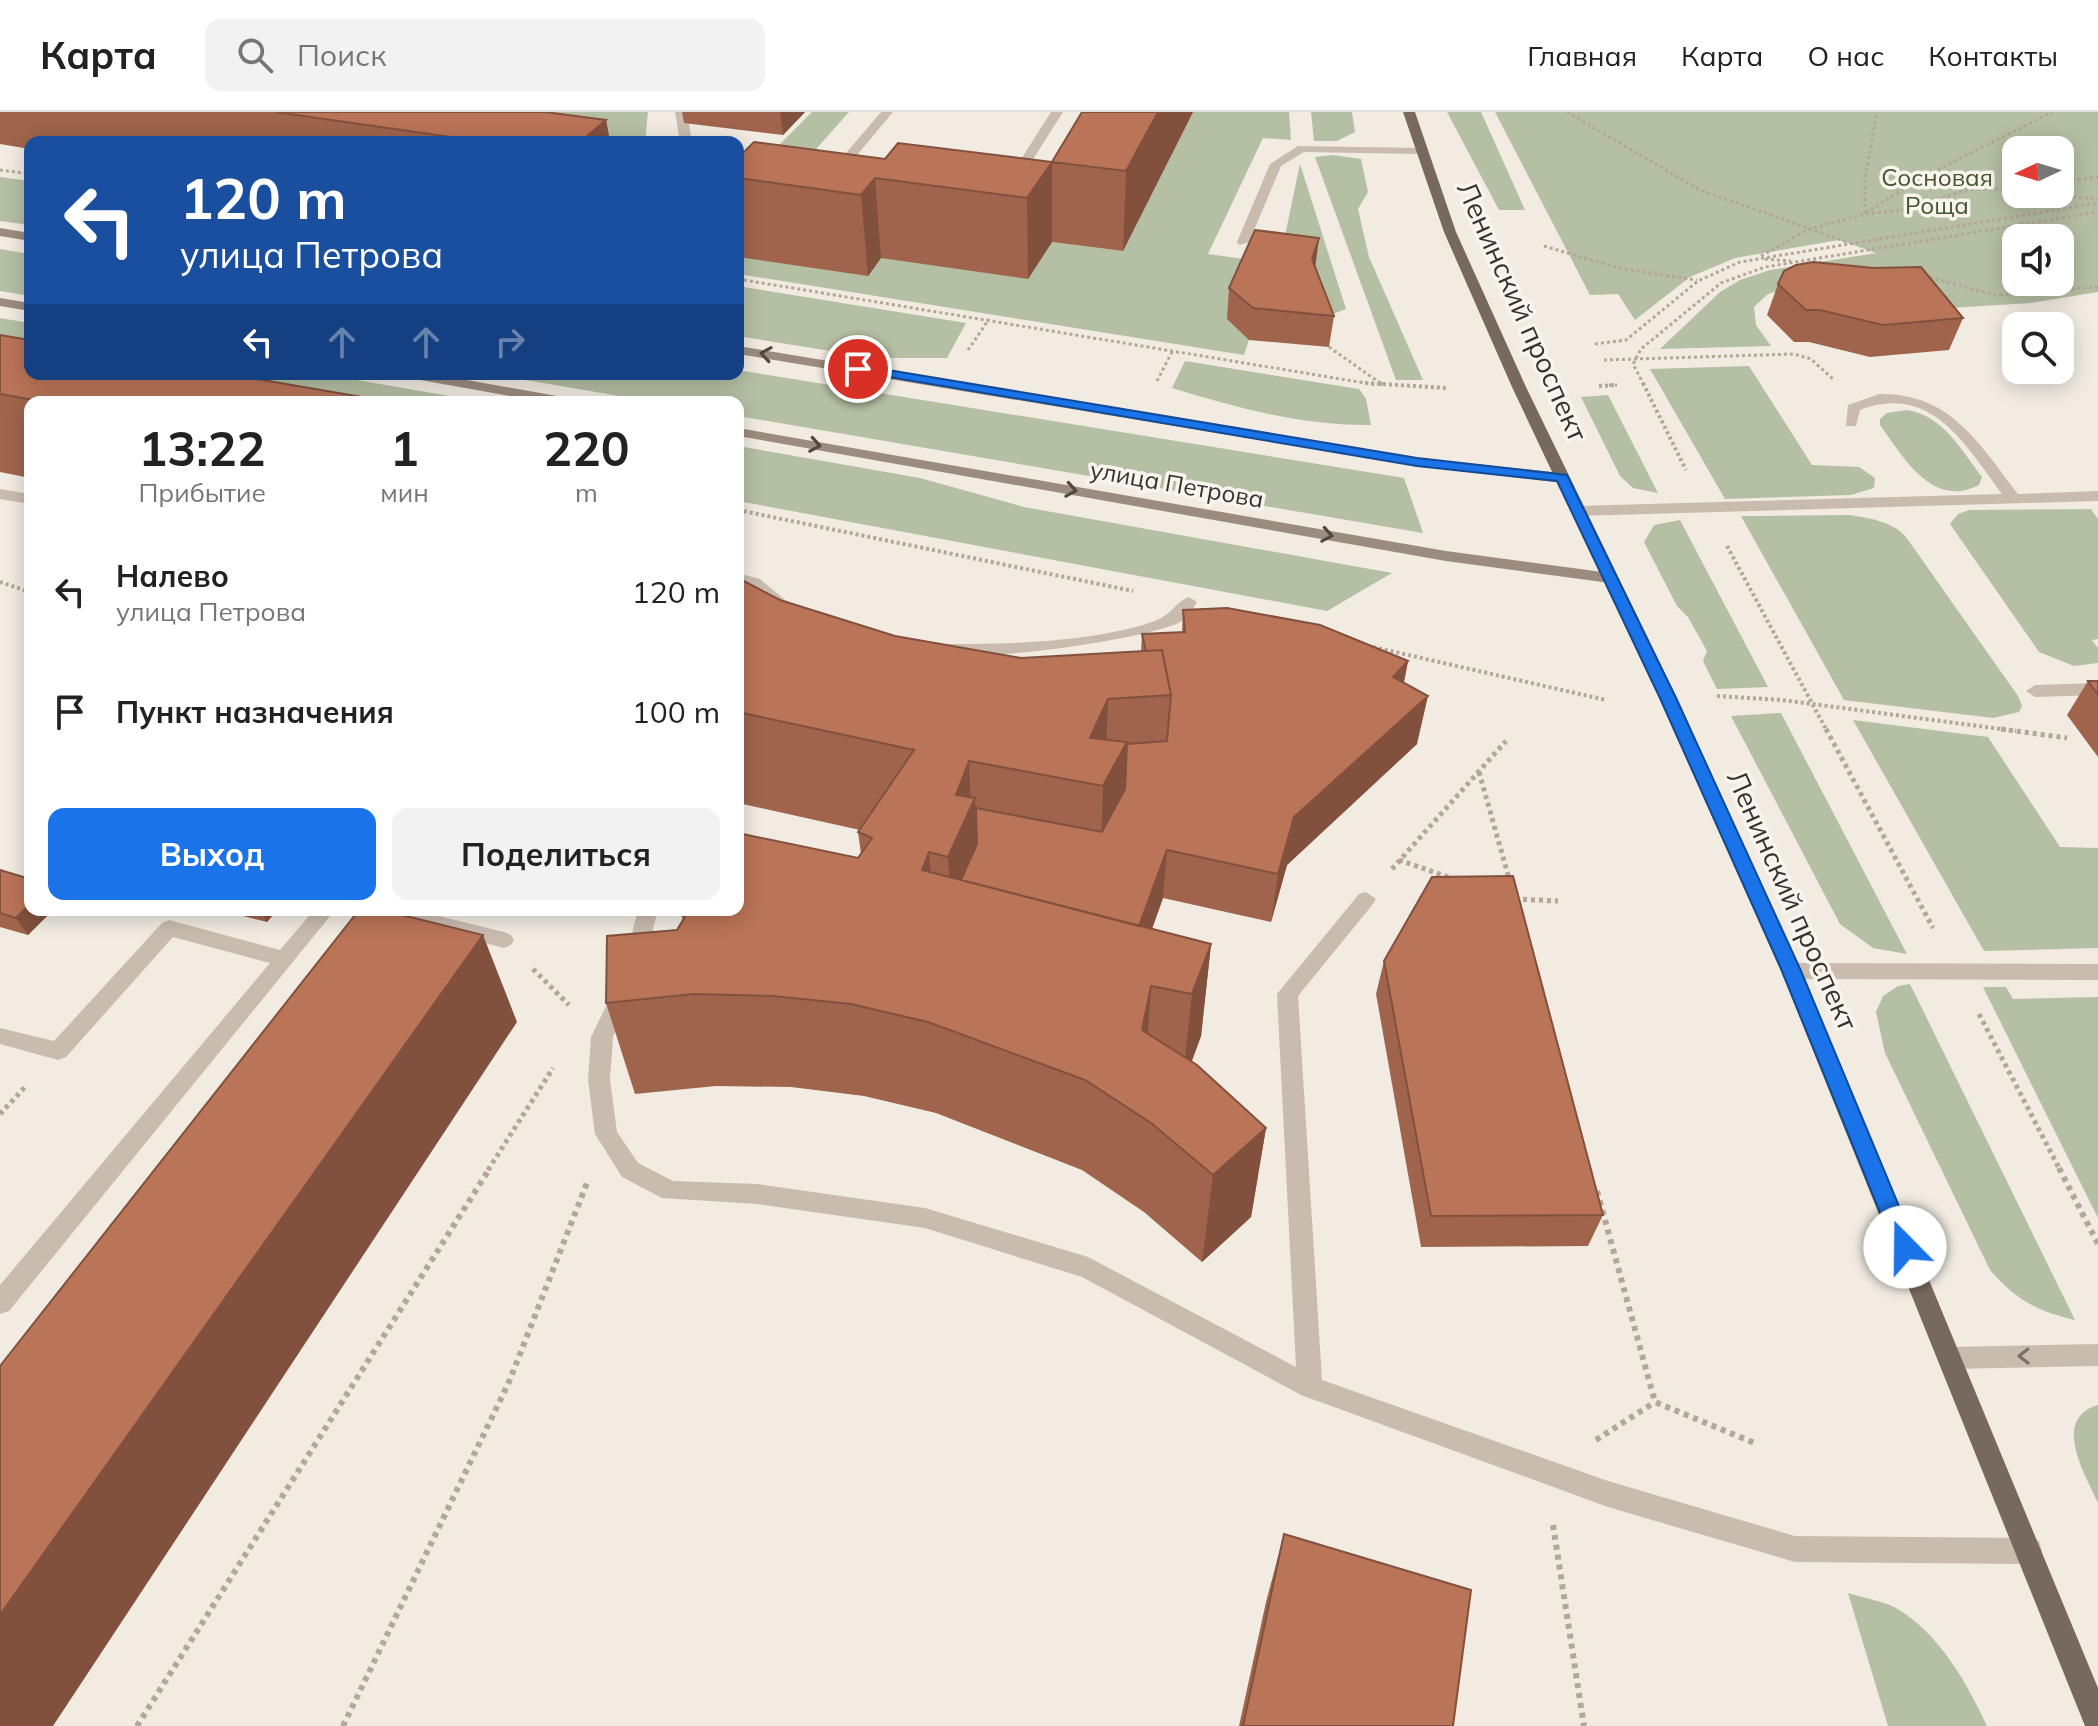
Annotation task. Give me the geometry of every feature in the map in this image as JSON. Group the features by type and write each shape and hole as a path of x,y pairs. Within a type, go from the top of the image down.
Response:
{"main road":[{"name":"Ленинский проспект","path":"1409,112 1450,232 1577,511 1668,698 1791,971 2096,1712"},
{"path":"0,232 24,236"},
{"path":"0,302 24,306"},
{"path":"744,351 1417,462 1562,478"},
{"path":"443,380 534,396"},
{"name":"улица Петрова","path":"744,433 1430,553 1610,578"}],"lane":[{"path":"681,112 685,136"},
{"path":"825,185 887,112"},
{"path":"1003,196 1057,112"},
{"path":"1243,242 1276,164 1302,148 1421,151"},
{"path":"1851,423 1850,413 1860,404 1901,399 1942,412 2014,499"},
{"path":"0,494 24,498"},
{"path":"1577,511 2098,496"},
{"path":"744,580 754,582 785,608 799,615"},
{"path":"926,648 1027,647 1147,628 1178,617 1189,602"},
{"path":"2035,691 2098,689"},
{"path":"1310,1387 1287,994 1366,899"},
{"path":"0,1303 320,916"},
{"path":"409,916 504,940"},
{"path":"646,916 629,978 602,1037 599,1080 606,1134 630,1170 670,1191 757,1194 925,1218 1088,1268 1310,1387 1545,1472 1795,1549 2029,1551"},
{"path":"0,1036 58,1051 169,928 285,959"},
{"path":"1791,971 2098,972"},
{"path":"1951,1358 2098,1355"}],"path":[{"path":"1567,112 1700,190 1848,243"},
{"path":"1865,214 1865,178 1877,112"},
{"path":"1865,214 1917,180 2052,112"},
{"path":"0,170 24,173"},
{"path":"2074,180 2098,177"},
{"path":"1756,259 1809,229 1865,214 1901,210 1967,190 2002,190"},
{"path":"2074,198 2098,201"},
{"path":"1595,344 1626,340 1698,281 1725,267 1756,259 2098,201"},
{"path":"1634,359 1721,283 1757,269 2098,212"},
{"path":"1544,246 1622,269 1698,281"},
{"path":"1756,259 1870,265 1898,271"},
{"path":"1913,274 1995,295 2098,287"},
{"path":"744,280 1386,387 1447,388"},
{"path":"1329,347 1386,387"},
{"path":"1604,360 1801,355 1811,359 1860,404"},
{"path":"1634,359 1636,374 1957,972 2098,1244"},
{"path":"1599,386 1617,385"},
{"path":"0,582 24,590"},
{"path":"1717,696 1814,705 2067,738"},
{"path":"1366,899 1506,741"},
{"path":"1479,771 1520,916"},
{"path":"1399,860 1457,881"},
{"path":"1501,896 1516,901 1558,901"},
{"path":"504,940 602,1037"},
{"path":"137,1726 584,1019"},
{"path":"343,1726 509,1382 606,1134"},
{"path":"1596,1189 1655,1402"},
{"path":"1655,1402 1757,1444"},
{"path":"1584,1726 1545,1472 1655,1402"}],"green space":[{"path":"290,112 648,112 646,136 474,136"},
{"path":"812,112 849,112 794,174 757,167"},
{"path":"1193,112 1289,112 1291,140 1263,138 1208,254 1252,260 1249,340 1244,355 744,275 744,258 868,275 881,258 1052,242 1123,251"},
{"path":"1311,112 1352,112 1355,132 1337,141 1314,141"},
{"path":"1447,112 1481,112 1525,210 1499,210"},
{"name":"Сосновая Роща","path":"1495,112 2098,112 2098,292 2074,296 2074,224 2002,224 2002,296 2074,296 2031,303 1918,310 1793,286 1768,294 1754,307 1756,325 1771,346 1660,349 1720,292 1740,280 1770,270 1876,253 1839,240 1735,258 1690,277 1635,320 1618,294 1590,295"},
{"path":"1333,155 1361,159 1368,192 1358,209 1369,257 1423,380 1396,380 1315,157"},
{"path":"1300,164 1346,309 1320,319 1279,264"},
{"path":"0,177 24,180 24,224 0,221"},
{"path":"0,249 24,253 24,295 0,291"},
{"path":"744,287 966,323 947,358 874,358 744,337"},
{"path":"0,318 24,322 24,374 0,370"},
{"path":"1185,361 1359,389 1366,399 1371,425 1346,425 1270,414 1172,388"},
{"path":"1749,366 1812,465 1859,467 1875,478 1874,488 1851,495 1725,499 1650,369"},
{"path":"744,371 1404,478 1423,533 744,417 744,396 619,396 525,380 744,380"},
{"path":"57,380 357,380 449,396 149,396"},
{"path":"1608,395 1658,493 1633,488 1620,476 1581,397"},
{"path":"1907,410 1931,419 1950,436 1982,477 1979,485 1962,491 1947,490 1920,476 1880,425 1880,419 1887,413"},
{"path":"744,447 920,478 1024,507 1392,573 1327,611 744,502"},
{"path":"2091,509 2098,519 2098,639 2092,640 2098,648 2098,663 2074,666 2039,652 1950,524 1958,514 1969,510"},
{"path":"1849,515 1887,524 1906,537 2018,696 2022,706 2019,712 1993,718 1844,700 1741,516"},
{"path":"1680,520 1768,687 1717,689 1703,661 1707,651 1688,617 1677,606 1644,542 1654,525"},
{"path":"1781,713 1907,954 1873,948 1840,924 1731,716"},
{"path":"1853,720 1988,737 2060,847 2098,848 2098,948 1984,951"},
{"path":"1910,984 2075,1320 2028,1303 1990,1270 1885,1053 1876,1012 1883,996 1898,986"},
{"path":"1983,987 2006,987 2013,999 2098,997 2098,1218"},
{"path":"2098,1405 2098,1503 2080,1463 2074,1435 2076,1422 2084,1412"},
{"path":"1848,1593 1896,1608 1926,1631 1961,1676 1987,1726 1888,1726"}],"building":[{"path":"275,112 545,112 606,120 587,136 444,136"},
{"path":"1082,112 1158,112 1126,171 1052,162"},
{"path":"754,142 885,159 898,143 1052,162 1027,198 875,178 861,195 744,179 744,152"},
{"path":"1255,230 1319,238 1312,259 1334,316 1253,308 1229,288"},
{"path":"1813,262 1873,268 1921,267 1963,318 1883,325 1820,310 1806,310 1778,284 1784,271"},
{"path":"0,335 24,339 24,380 262,380 356,396 24,398 0,394"},
{"path":"744,581 780,600 895,636 1021,658 1162,650 1171,695 1108,699 1090,738 1127,742 1103,786 969,761 956,795 975,798 948,857 929,852 922,870 1211,944 1192,994 1151,986 1142,1030 1197,1065 1266,1128 1213,1175 1151,1123 1085,1080 928,1022 851,1004 773,996 693,994 606,1003 607,936 677,930 685,916 744,916 744,834 858,858 872,838 858,832 914,750 744,713"},
{"path":"1227,608 1320,625 1408,661 1393,677 1428,696 1294,817 1278,874 1167,850 1139,926 961,880 977,844 976,808 1102,832 1125,789 1127,744 1167,741 1171,695 1162,650 1146,651 1142,634 1185,632 1183,610"},
{"path":"2088,681 2098,681 2098,695"},
{"path":"0,870 24,877 24,910 16,918 0,913"},
{"path":"1513,876 1603,1215 1431,1216 1384,961 1432,877"},
{"path":"354,916 406,916 483,935 0,1615 0,1366"},
{"path":"1284,1534 1471,1590 1453,1726 1243,1726"}],"route":[{"path":"858,369 1417,462 1562,478 1668,698 1791,971 1905,1247"}]}
